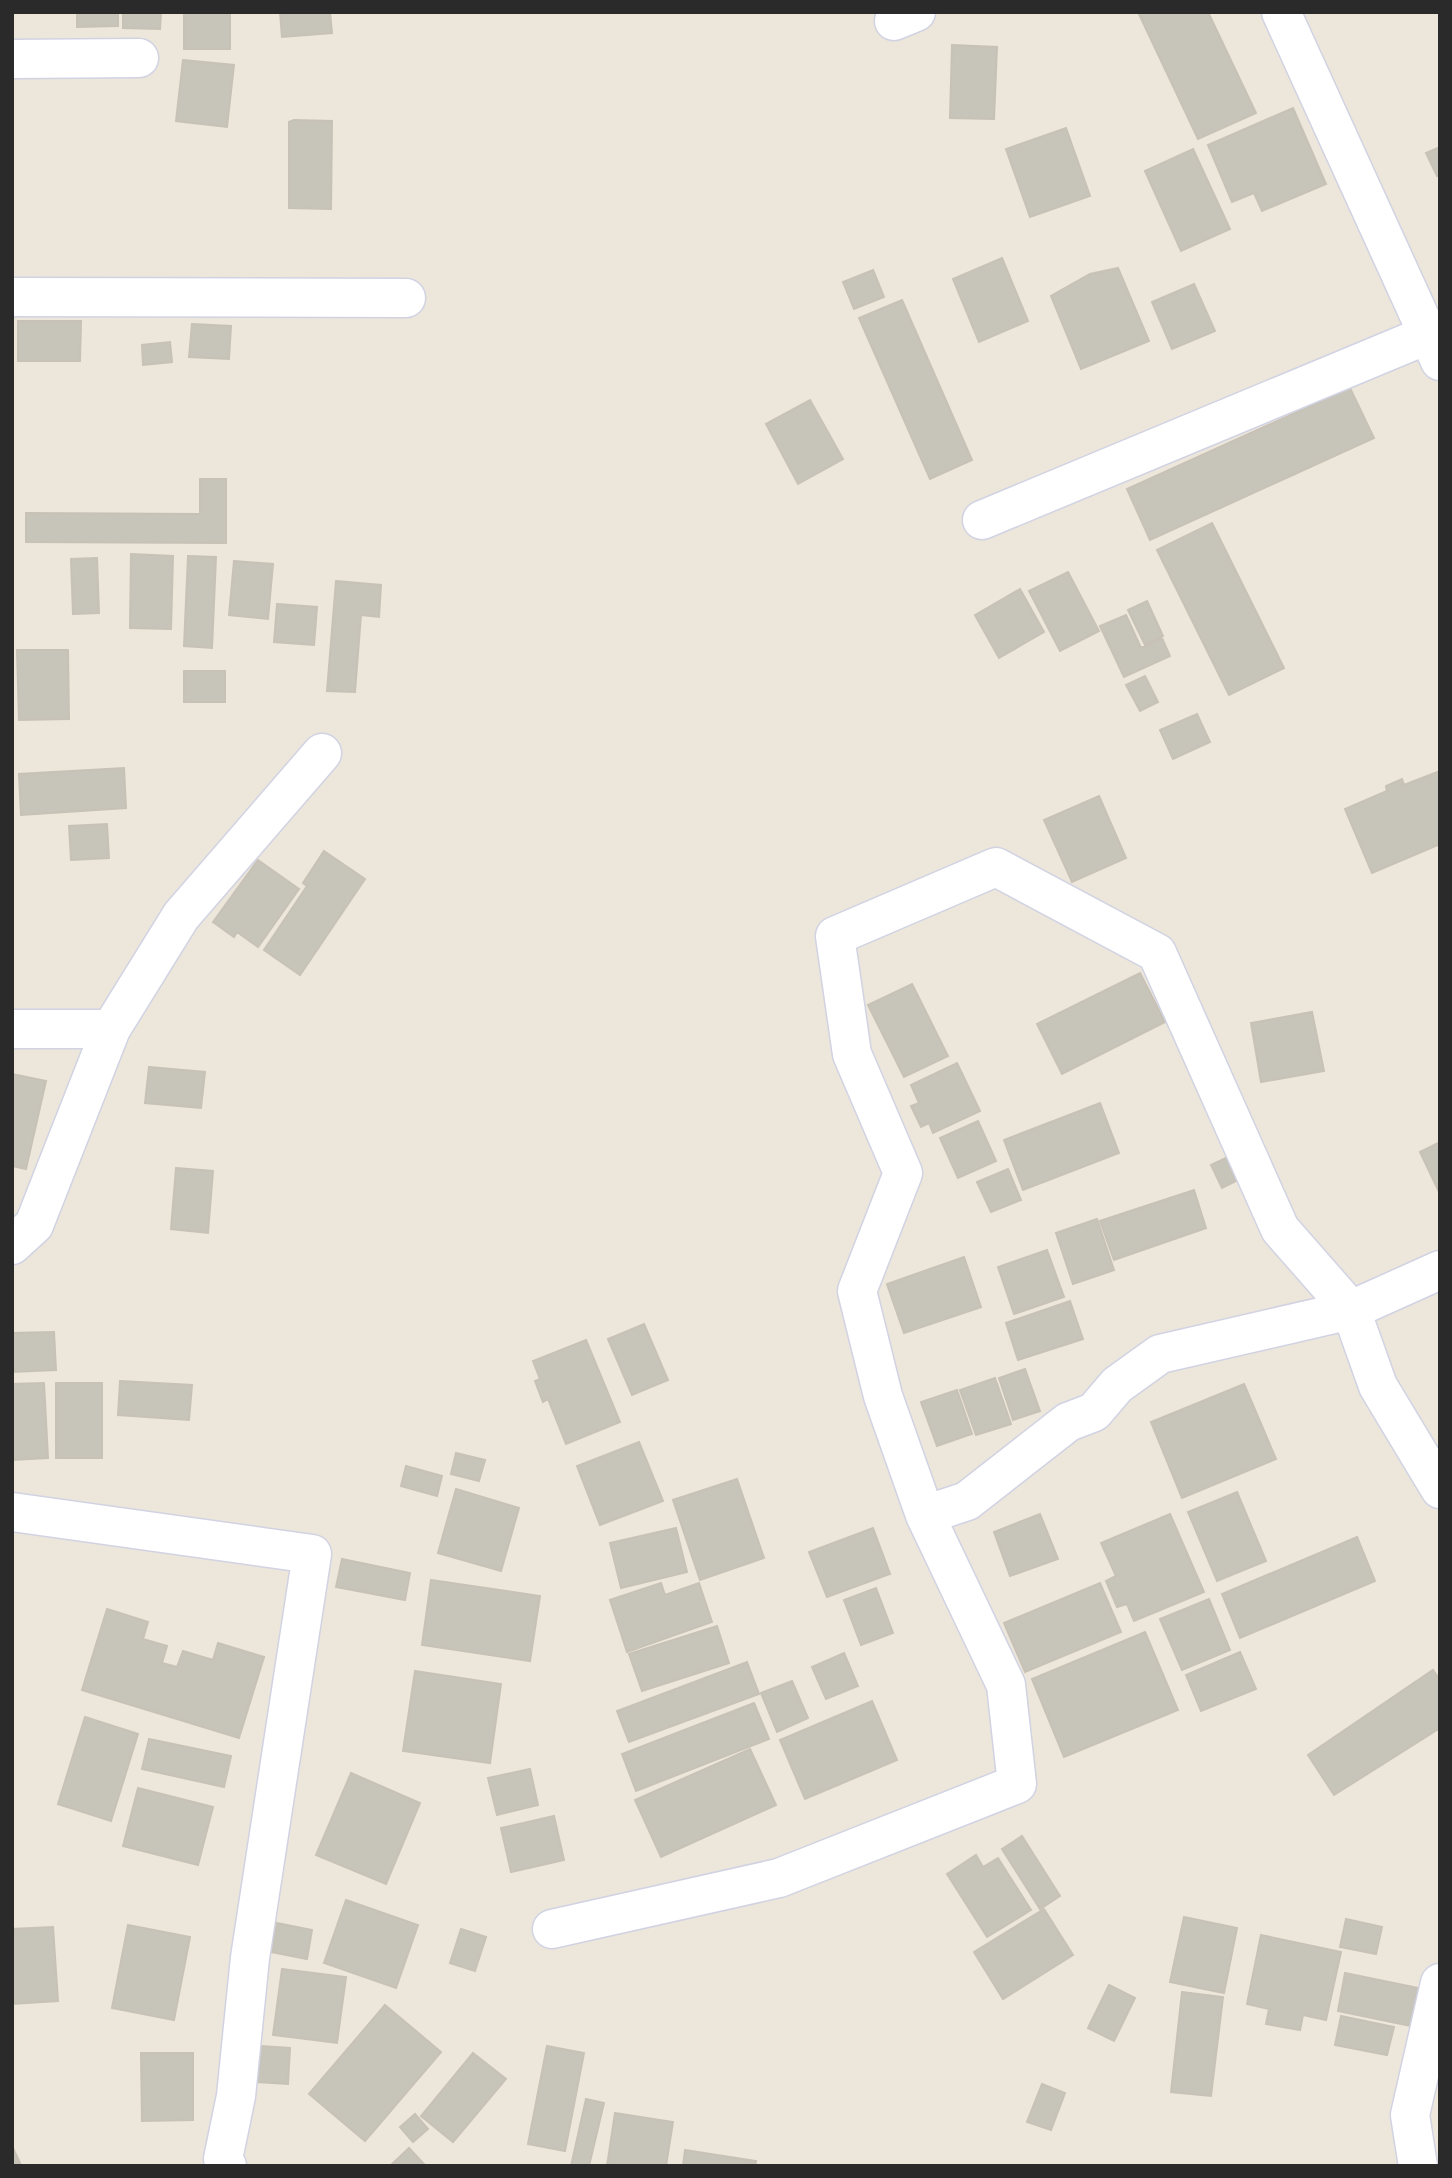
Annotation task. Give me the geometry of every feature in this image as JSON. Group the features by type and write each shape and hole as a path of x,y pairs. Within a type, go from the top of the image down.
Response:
{"street":[{"path":"982,520 1433,348 1280,12"},
{"path":"12,59 139,58"},
{"path":"12,297 407,298"},
{"path":"12,1245 34,1225 111,1029 181,916 322,753"},
{"path":"552,1928 779,1878 1017,1784 1006,1685 925,1515 883,1396 857,1291 903,1173 852,1054 835,936 996,867 1157,953 1280,1229 1351,1310 1378,1386 1440,1489"},
{"path":"12,1029 111,1029"},
{"path":"925,1515 967,1501 1068,1422 1094,1412 1117,1385 1160,1354 1351,1310 1440,1270"},
{"path":"12,1512 313,1554 250,1958 236,2096 223,2160 227,2166"},
{"path":"1418,2166 1409,2115 1440,1983"}],"building":[{"path":"77,12 118,12 118,26 77,27"},
{"path":"123,12 161,12 160,29 123,28"},
{"path":"184,12 230,12 230,49 184,49"},
{"path":"280,12 330,12 332,33 282,37"},
{"path":"1138,12 1208,12 1256,113 1198,139"},
{"path":"952,45 997,47 994,119 950,118"},
{"path":"183,60 234,65 227,127 176,121"},
{"path":"1293,108 1326,184 1262,211 1254,193 1232,202 1208,145"},
{"path":"332,121 331,209 289,208 289,122"},
{"path":"1066,128 1090,196 1030,217 1006,149"},
{"path":"1440,147 1440,174 1437,176 1426,153"},
{"path":"1193,149 1230,229 1181,251 1145,171"},
{"path":"1002,258 1028,321 979,342 953,279"},
{"path":"1118,268 1149,341 1081,369 1051,296 1090,274"},
{"path":"873,270 884,297 854,309 843,282"},
{"path":"1194,284 1215,331 1172,349 1152,302"},
{"path":"902,300 972,460 930,479 859,318"},
{"path":"18,321 81,321 80,361 18,361"},
{"path":"192,324 231,326 229,359 189,357"},
{"path":"170,342 172,362 143,365 142,345"},
{"path":"1350,388 1374,438 1150,540 1127,489"},
{"path":"810,400 843,459 798,484 766,424"},
{"path":"200,479 226,479 226,543 26,542 26,513 200,514"},
{"path":"1212,523 1284,668 1229,695 1157,550"},
{"path":"131,554 173,556 171,629 130,628"},
{"path":"188,556 216,557 212,648 184,646"},
{"path":"97,558 99,613 73,614 71,559"},
{"path":"234,561 273,564 268,619 229,615"},
{"path":"1068,572 1099,631 1060,651 1029,591"},
{"path":"336,581 381,585 379,617 361,615 355,692 327,691"},
{"path":"1020,589 1044,632 999,658 975,615"},
{"path":"1147,601 1163,636 1145,645 1128,610"},
{"path":"277,604 317,607 314,645 274,642"},
{"path":"1126,615 1141,648 1162,638 1170,656 1124,677 1100,626"},
{"path":"17,650 68,650 69,719 19,720"},
{"path":"184,671 225,671 225,702 184,702"},
{"path":"1145,676 1158,702 1140,711 1126,685"},
{"path":"1197,714 1210,742 1173,759 1160,730"},
{"path":"124,768 126,808 21,815 19,774"},
{"path":"1440,771 1440,844 1372,873 1345,809 1387,791 1386,786 1402,779 1404,785"},
{"path":"1099,796 1126,858 1072,882 1044,820"},
{"path":"107,824 109,858 71,860 69,826"},
{"path":"324,851 365,879 300,975 264,950 307,886 303,883"},
{"path":"258,860 299,889 258,947 237,932 234,937 213,922"},
{"path":"1140,973 1165,1022 1062,1074 1037,1024"},
{"path":"912,984 948,1056 904,1077 868,1005"},
{"path":"1312,1012 1324,1071 1261,1082 1251,1023"},
{"path":"957,1063 980,1111 933,1133 929,1123 921,1127 911,1106 919,1103 911,1085"},
{"path":"149,1067 205,1072 201,1108 145,1103"},
{"path":"12,1074 46,1081 26,1169 12,1166"},
{"path":"1100,1103 1119,1153 1023,1190 1004,1140"},
{"path":"978,1121 996,1161 958,1178 940,1138"},
{"path":"1440,1142 1440,1194 1420,1152"},
{"path":"1232,1155 1242,1178 1222,1188 1211,1165"},
{"path":"176,1168 213,1171 208,1233 171,1229"},
{"path":"1008,1169 1021,1200 991,1212 977,1182"},
{"path":"1194,1190 1206,1228 1114,1260 1100,1221"},
{"path":"1097,1219 1114,1270 1073,1284 1056,1233"},
{"path":"1047,1250 1064,1297 1014,1314 998,1267"},
{"path":"964,1257 981,1307 904,1333 887,1284"},
{"path":"1070,1301 1083,1339 1018,1360 1006,1323"},
{"path":"644,1324 668,1380 632,1395 608,1339"},
{"path":"54,1332 56,1370 12,1372 12,1333"},
{"path":"586,1340 620,1422 566,1444 548,1399 543,1402 535,1381 540,1379 533,1361"},
{"path":"1025,1369 1040,1411 1013,1420 999,1378"},
{"path":"995,1378 1011,1424 976,1435 960,1390"},
{"path":"120,1381 192,1385 189,1420 118,1415"},
{"path":"44,1383 48,1458 12,1460 12,1384"},
{"path":"56,1383 102,1383 102,1458 56,1458"},
{"path":"1244,1384 1276,1459 1182,1498 1151,1422"},
{"path":"957,1390 972,1434 937,1446 921,1402"},
{"path":"639,1442 663,1501 600,1525 577,1466"},
{"path":"456,1453 485,1460 479,1481 451,1474"},
{"path":"406,1466 442,1476 437,1496 401,1486"},
{"path":"737,1479 764,1558 700,1580 673,1500"},
{"path":"456,1489 519,1508 501,1571 438,1553"},
{"path":"1237,1492 1266,1561 1217,1581 1188,1512"},
{"path":"1040,1514 1058,1559 1010,1576 994,1532"},
{"path":"1170,1514 1204,1592 1134,1621 1127,1604 1117,1607 1106,1581 1116,1576 1101,1543"},
{"path":"676,1528 687,1572 621,1588 610,1543"},
{"path":"873,1528 890,1574 827,1597 809,1552"},
{"path":"1357,1537 1375,1581 1240,1638 1222,1594"},
{"path":"342,1559 410,1573 405,1600 336,1587"},
{"path":"431,1580 540,1596 530,1661 422,1645"},
{"path":"661,1583 665,1595 699,1583 712,1622 627,1652 610,1600"},
{"path":"1100,1583 1121,1632 1025,1672 1004,1623"},
{"path":"876,1588 893,1633 861,1645 844,1600"},
{"path":"1209,1599 1230,1650 1182,1670 1160,1619"},
{"path":"107,1609 148,1622 143,1639 167,1646 162,1663 177,1667 183,1651 213,1660 218,1643 264,1657 239,1738 82,1690"},
{"path":"717,1626 729,1663 642,1691 629,1654"},
{"path":"1145,1632 1178,1710 1064,1757 1032,1679"},
{"path":"1240,1652 1256,1689 1201,1711 1186,1675"},
{"path":"844,1653 858,1686 826,1699 812,1667"},
{"path":"747,1662 759,1694 629,1742 617,1711"},
{"path":"1433,1670 1440,1680 1440,1728 1334,1795 1308,1755"},
{"path":"415,1671 501,1684 490,1763 403,1751"},
{"path":"792,1681 808,1718 777,1732 761,1693"},
{"path":"872,1701 897,1760 805,1799 780,1740"},
{"path":"754,1703 769,1739 636,1791 622,1754"},
{"path":"85,1717 138,1734 111,1821 58,1804"},
{"path":"149,1739 231,1756 224,1787 142,1769"},
{"path":"750,1749 776,1805 661,1857 635,1800"},
{"path":"530,1769 538,1805 497,1815 488,1778"},
{"path":"351,1773 420,1803 386,1884 316,1855"},
{"path":"138,1788 213,1807 198,1865 123,1846"},
{"path":"554,1816 564,1860 511,1872 501,1828"},
{"path":"1022,1836 1060,1896 1040,1909 1002,1849"},
{"path":"976,1855 983,1867 998,1858 1031,1910 987,1937 947,1874"},
{"path":"346,1900 418,1925 396,1988 324,1963"},
{"path":"1044,1909 1073,1955 1003,1999 974,1952"},
{"path":"1184,1917 1237,1928 1224,1993 1170,1982"},
{"path":"1346,1919 1382,1927 1376,1954 1340,1947"},
{"path":"277,1923 312,1930 307,1959 271,1952"},
{"path":"128,1925 190,1937 174,2020 112,2008"},
{"path":"53,1927 58,2001 12,2004 12,1929"},
{"path":"461,1929 486,1937 475,1971 450,1963"},
{"path":"1261,1935 1341,1952 1326,2020 1303,2015 1300,2030 1266,2024 1269,2009 1247,2004"},
{"path":"282,1969 346,1977 337,2043 273,2035"},
{"path":"1345,1973 1423,1989 1416,2027 1338,2011"},
{"path":"1109,1985 1135,1998 1114,2041 1088,2028"},
{"path":"1182,1992 1223,1997 1211,2096 1171,2092"},
{"path":"385,2005 441,2052 365,2141 309,2094"},
{"path":"1341,2016 1394,2027 1387,2055 1335,2045"},
{"path":"260,2046 290,2048 288,2084 257,2082"},
{"path":"547,2046 584,2053 565,2151 528,2144"},
{"path":"141,2053 193,2053 193,2120 142,2121"},
{"path":"473,2053 506,2079 453,2142 421,2116"},
{"path":"1042,2084 1065,2093 1051,2130 1027,2122"},
{"path":"586,2099 604,2103 589,2166 571,2166"},
{"path":"615,2113 673,2122 666,2166 607,2166"},
{"path":"415,2114 428,2129 413,2142 400,2127"},
{"path":"12,2146 20,2163 14,2166 12,2166"},
{"path":"409,2148 424,2164 390,2166"},
{"path":"685,2150 756,2161 755,2166 683,2166"}]}
